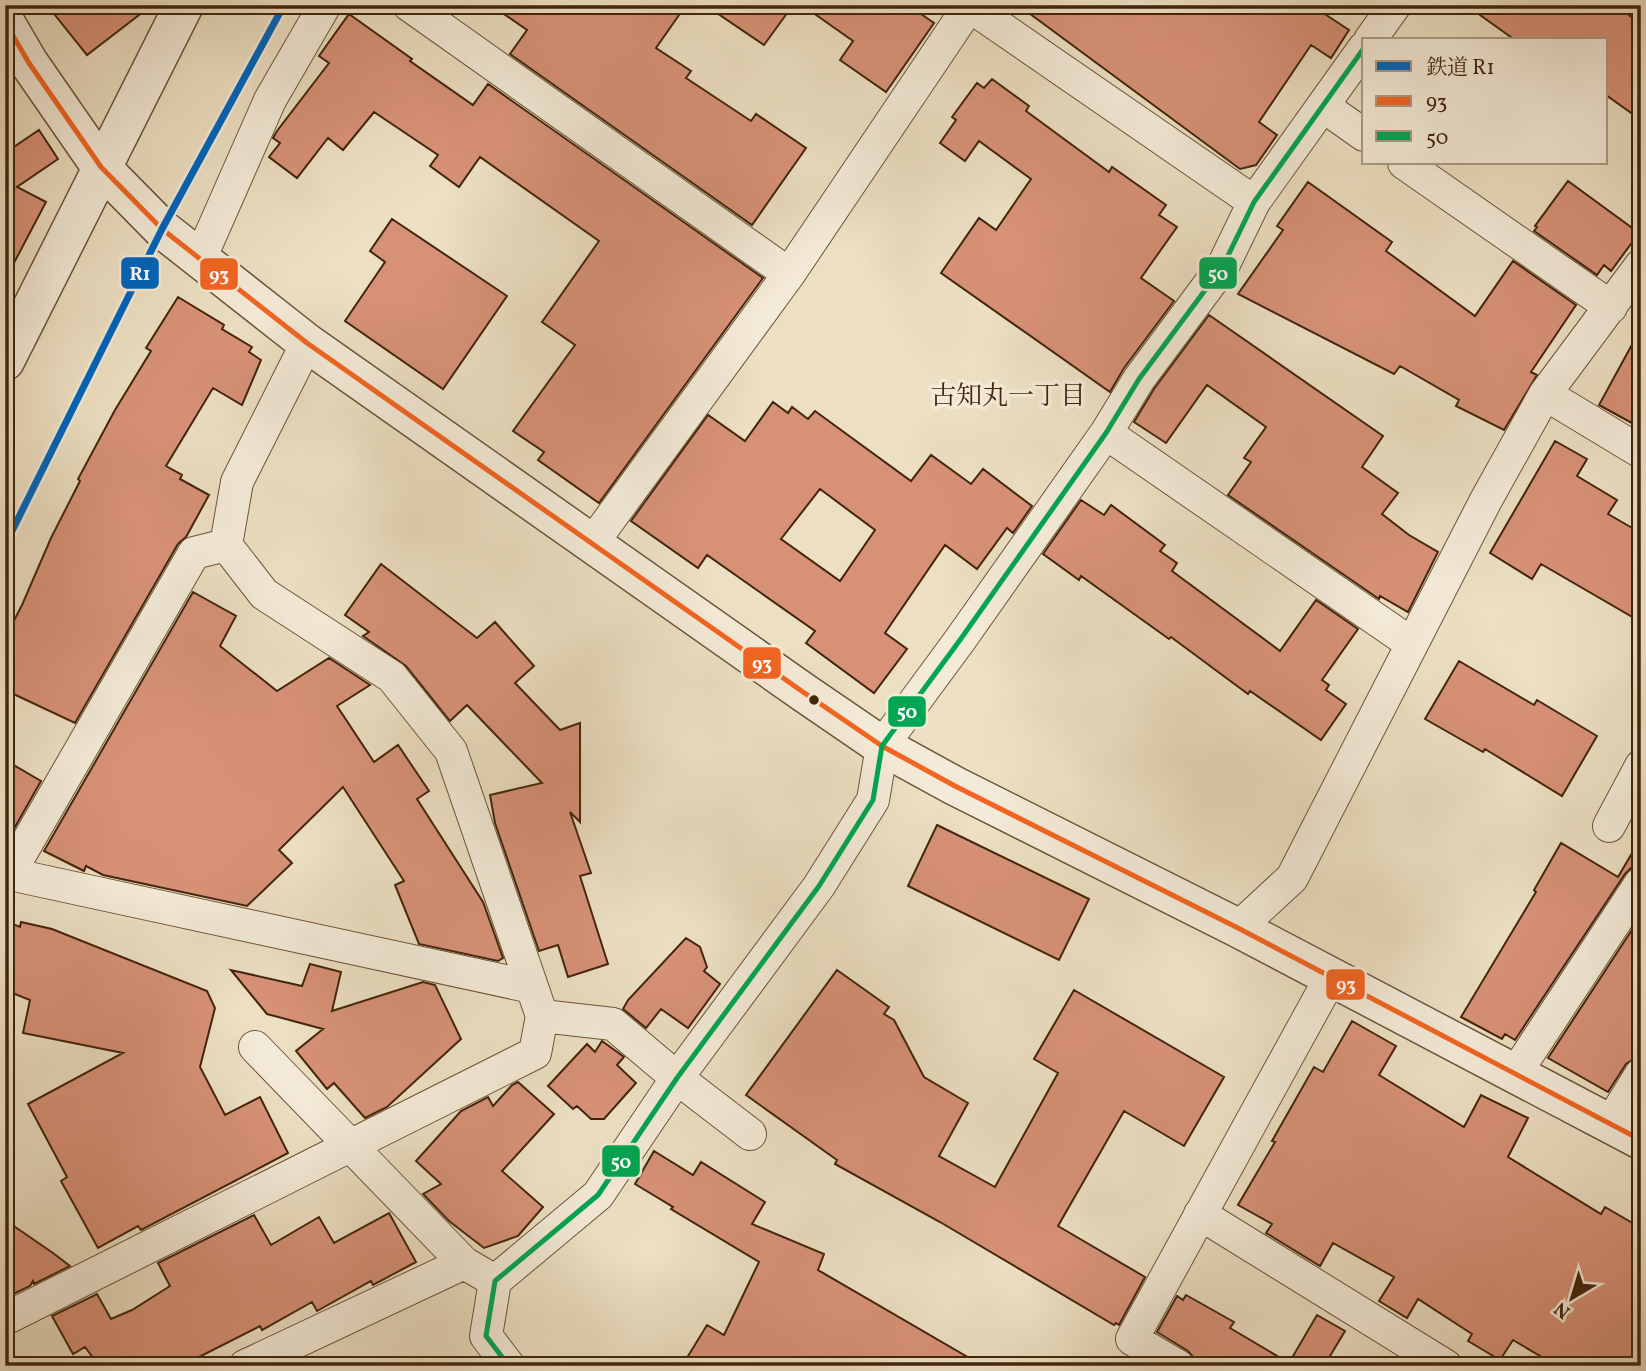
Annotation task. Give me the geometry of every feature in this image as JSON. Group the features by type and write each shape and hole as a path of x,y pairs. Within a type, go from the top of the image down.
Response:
{"street":[{"path":"5,361 184,5"},
{"path":"200,258 271,100 326,5"},
{"path":"409,5 789,274"},
{"path":"1371,38 1395,5"},
{"path":"593,542 789,274 969,6 1254,202"},
{"path":"5,22 29,63 101,167 162,229 307,343 882,746 1238,928 1626,1132 1641,1074"},
{"path":"509,1366 486,1336 495,1281 598,1195 677,1078 819,886 873,800 882,746 1106,433 1139,379 1223,266 1254,202 1362,51"},
{"path":"1323,106 1362,134"},
{"path":"1405,164 1611,307"},
{"path":"1238,928 1292,878 1480,512 1545,394 1641,265"},
{"path":"5,1319 535,1053 537,1001 451,751 391,677 264,594 226,545 237,482 307,343"},
{"path":"1545,394 1641,453"},
{"path":"1106,433 1412,644"},
{"path":"226,545 194,553 7,873 537,1001 613,1024 750,1134"},
{"path":"1609,826 1641,766"},
{"path":"1515,1074 1640,884"},
{"path":"1178,1366 1132,1339 1331,977"},
{"path":"255,1047 464,1263 495,1281"},
{"path":"1200,1214 1446,1366"},
{"path":"245,1366 464,1263"}],"building":[{"path":"47,5 152,5 87,55"},
{"path":"491,5 686,5 656,48 691,71 686,78 751,121 756,114 806,148 752,225 510,54 527,30"},
{"path":"705,5 793,5 764,45"},
{"path":"802,5 908,5 934,23 886,92 840,60 853,41"},
{"path":"1018,5 1311,5 1349,30 1331,58 1311,45 1259,122 1277,135 1256,165 1240,169"},
{"path":"1466,5 1615,5 1641,24 1641,120 1608,96 1608,38 1512,38"},
{"path":"349,14 473,105 488,84 763,278 599,503 538,460 544,452 513,431 575,345 542,322 599,241 480,157 459,187 430,166 438,155 374,112 343,150 328,138 297,178 269,157 280,143 273,138 277,131 329,63 319,56"},
{"path":"992,79 1029,106 1026,111 1109,172 1112,167 1166,205 1159,215 1177,227 1141,278 1174,301 1124,368 1110,392 941,273 979,218 996,230 1031,179 979,141 965,161 940,143 956,120 952,117 977,83 984,88"},
{"path":"39,130 58,159 17,187 46,202 5,280 5,153"},
{"path":"1568,181 1639,233 1611,271 1604,265 1597,275 1534,231"},
{"path":"1308,182 1392,242 1386,251 1475,316 1513,261 1576,305 1531,372 1537,375 1504,430 1456,406 1459,400 1400,366 1394,374 1238,294 1283,230 1277,226"},
{"path":"392,219 507,296 443,389 345,321 385,262 370,251"},
{"path":"178,297 224,325 222,329 252,347 249,352 261,360 242,405 213,388 166,466 182,475 180,479 209,495 75,723 5,690 5,638 80,481 78,479 151,351 146,348"},
{"path":"1209,315 1383,436 1362,467 1398,493 1382,514 1409,535 1438,552 1408,612 1380,596 1379,599 1228,495 1251,462 1244,458 1266,427 1207,385 1166,443 1134,422 1154,389"},
{"path":"1641,328 1641,428 1599,405"},
{"path":"773,402 788,413 792,407 808,419 815,411 911,481 931,455 971,484 983,469 1032,506 1013,533 1007,528 977,569 945,545 885,633 907,649 874,693 806,643 815,631 707,555 698,568 631,521 708,415 745,441","holes":["820,489 875,530 840,581 781,539"]},
{"path":"1555,441 1587,459 1577,476 1617,500 1608,514 1641,533 1641,622 1541,564 1532,579 1490,553"},
{"path":"1081,500 1104,515 1111,505 1165,545 1160,551 1177,563 1172,571 1280,651 1316,600 1358,629 1322,680 1329,685 1326,690 1346,704 1321,740 1250,691 1248,694 1171,637 1169,639 1081,576 1079,580 1043,554"},
{"path":"381,564 477,638 495,622 534,666 515,683 560,730 580,723 580,822 570,812 591,873 580,876 608,964 568,977 558,945 539,951 495,823 490,795 542,783 467,705 450,721 406,666 363,636 369,632 345,615"},
{"path":"193,592 236,616 220,646 277,691 329,658 370,685 337,706 374,762 398,745 429,791 417,799 483,902 503,958 498,961 419,944 395,885 404,881 343,787 279,850 292,863 247,906 103,875 86,866 84,871 44,851"},
{"path":"1459,661 1534,705 1537,700 1597,736 1562,796 1485,749 1483,752 1425,719"},
{"path":"5,760 41,781 11,834 5,832"},
{"path":"937,825 1089,899 1059,960 908,886"},
{"path":"1641,838 1641,866 1631,868 1625,874 1515,1040 1505,1034 1502,1039 1461,1017 1536,892 1534,890 1561,843 1618,877"},
{"path":"1641,916 1641,1054 1626,1064 1608,1092 1548,1058"},
{"path":"5,921 20,927 21,922 52,929 207,991 215,1008 200,1067 225,1115 260,1097 288,1153 141,1230 138,1226 98,1248 61,1181 67,1177 28,1104 123,1053 23,1033 30,1000 5,990"},
{"path":"686,938 700,947 707,967 704,971 720,984 688,1028 661,1009 646,1028 623,1009 628,1000"},
{"path":"310,964 341,972 332,1011 423,982 435,985 461,1039 387,1107 365,1118 334,1083 327,1089 296,1051 323,1029 267,1014 231,970 302,986"},
{"path":"837,970 889,1007 884,1014 894,1020 924,1077 968,1103 939,1156 995,1187 1058,1073 1034,1059 1074,990 1224,1077 1184,1146 1124,1111 1058,1226 1145,1277 1119,1325 1114,1325 940,1222 835,1164 837,1160 746,1095"},
{"path":"1352,1021 1396,1046 1379,1075 1464,1127 1481,1095 1528,1118 1508,1157 1601,1214 1605,1207 1641,1228 1641,1366 1557,1366 1513,1340 1500,1360 1468,1341 1472,1334 1418,1299 1407,1318 1379,1301 1394,1277 1333,1243 1320,1266 1266,1233 1272,1224 1238,1205 1314,1067 1323,1072"},
{"path":"602,1041 624,1057 617,1065 636,1083 604,1119 591,1119 577,1106 573,1109 548,1086 587,1044 595,1052"},
{"path":"518,1082 554,1114 502,1171 543,1207 518,1236 484,1248 449,1221 423,1194 441,1184 416,1161 461,1111 488,1097 493,1106"},
{"path":"654,1151 693,1175 701,1162 765,1202 752,1224 824,1254 818,1270 983,1366 682,1366 707,1325 724,1335 759,1262 635,1184"},
{"path":"389,1213 416,1262 373,1285 371,1281 317,1311 312,1302 262,1330 260,1326 199,1357 211,1366 99,1366 85,1347 73,1354 52,1316 97,1294 111,1319 132,1310 170,1286 158,1263 254,1215 271,1245 319,1217 334,1243"},
{"path":"5,1220 70,1266 34,1284 33,1281 30,1286 5,1298"},
{"path":"1186,1295 1234,1322 1230,1328 1289,1363 1317,1315 1345,1331 1324,1366 1196,1366 1188,1351 1157,1332 1177,1296 1183,1300"}],"rail line":[{"name":"R1","path":"5,545 162,229 284,5"}],"transit line":[{"name":"93","path":"5,22 29,63 101,167 162,229 307,343 882,746 955,786 1238,928 1641,1140"},
{"name":"50","path":"509,1366 486,1336 495,1281 598,1195 677,1078 819,886 873,800 882,746 1106,433 1139,379 1223,266 1254,202 1362,51"}],"district":[{"name":"古知丸一丁目","path":"1008,395"}]}
